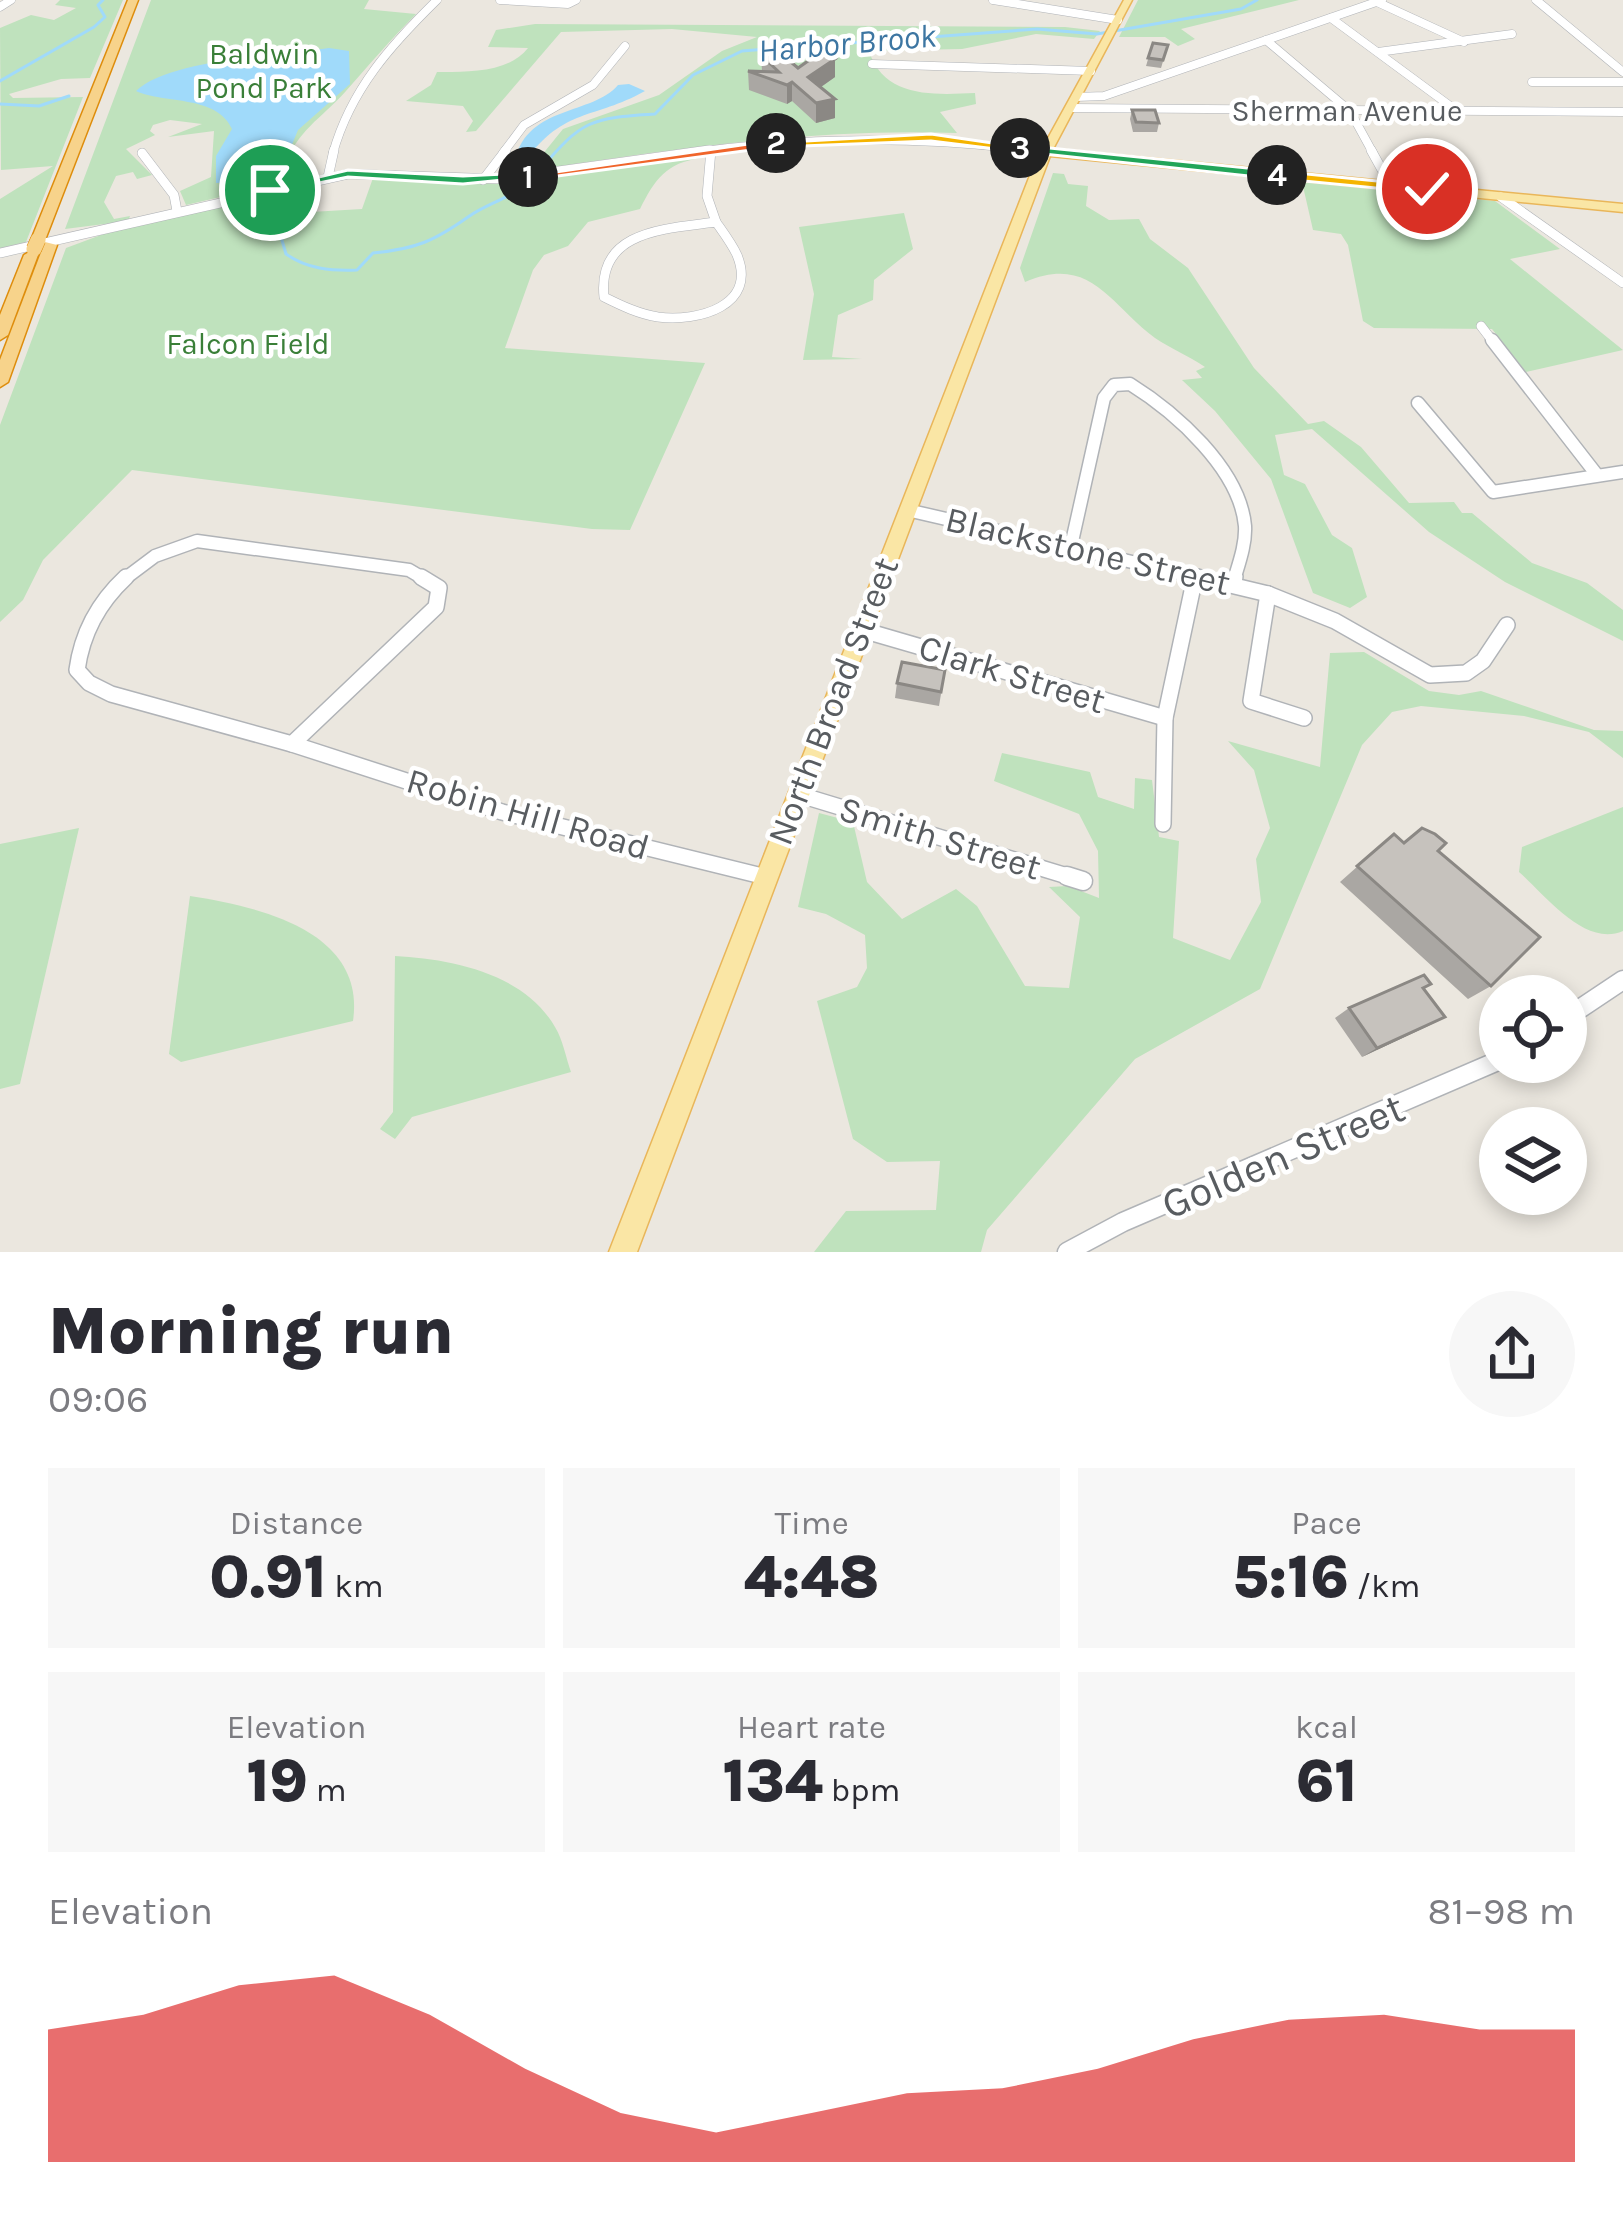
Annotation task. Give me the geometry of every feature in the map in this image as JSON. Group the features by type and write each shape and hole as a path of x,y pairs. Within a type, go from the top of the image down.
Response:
{"highway":[{"path":"112,69 133,0"},
{"path":"0,382 44,243 112,69 145,0"},
{"path":"0,334 44,243"}],"main road":[{"name":"North Broad Street","path":"623,1252 1046,152 1128,0"},
{"path":"1046,152 1623,208"}],"street":[{"path":"328,177 342,117 357,86 437,0"},
{"path":"500,0 574,2"},
{"path":"993,0 1113,28"},
{"path":"1536,0 1623,72"},
{"path":"0,4 10,1"},
{"path":"1073,102 1104,96 1379,1 1464,42"},
{"path":"1331,17 1458,111"},
{"path":"1378,52 1512,34"},
{"path":"1266,40 1350,111 1391,186"},
{"path":"483,180 524,124 593,85 625,46"},
{"path":"872,64 1091,71"},
{"path":"1532,82 1623,82"},
{"name":"Sherman Avenue","path":"1073,102 1350,111 1623,112"},
{"path":"0,253 267,190 363,173 521,178 712,149 895,138 972,141 1046,152"},
{"path":"712,149 707,196 716,222 744,264 745,283 734,300 717,311 668,316 636,312 604,297 601,284 609,258 634,237 716,222"},
{"path":"142,153 174,195 177,212"},
{"path":"1501,197 1623,283"},
{"path":"1481,326 1597,476"},
{"path":"1072,546 1104,398 1108,388 1130,384 1194,439 1236,498 1245,525 1233,584"},
{"path":"1418,403 1492,492 1623,472"},
{"name":"Blackstone Street","path":"907,510 1268,594 1335,621 1430,675 1466,673 1483,661 1508,625"},
{"name":"Robin Hill Road","path":"292,744 421,625 436,607 439,588 409,570 197,541 178,543 140,565 113,593 78,648 77,670 111,694 292,744 499,811 766,877"},
{"path":"1162,824 1165,718 1196,574"},
{"name":"Blackstone Street","path":"1268,594 1251,701 1304,718"},
{"name":"Clark Street","path":"859,629 1165,718"},
{"name":"Smith Street","path":"797,794 1083,881"},
{"path":"1587,1004 1623,980"},
{"name":"Golden Street","path":"1066,1252 1123,1222 1479,1069"}],"green space":[{"path":"60,0 123,0 90,78 61,79 9,94 13,98 83,97 26,242 0,248 0,199 53,166 1,170 0,28 31,15 54,20 76,8 55,5"},
{"name":"Baldwin Pond Park","path":"151,0 369,0 364,9 416,14 303,134 283,169 320,174 186,205 180,191 211,177 214,131 168,137 202,124 170,120 153,125 150,131 155,135 126,149 152,175 116,176 104,202 114,219 130,216 128,221 65,229"},
{"path":"1138,0 1299,0 1181,29 1195,39 1178,46 1165,37 1119,37"},
{"path":"535,24 1100,31 1094,39 1036,34 962,49 869,51 886,78 898,85 927,93 975,93 976,104 940,112 957,133 796,137 529,171 563,129 659,95 722,51 757,37 672,29 561,32 476,131 466,132 473,121 463,106 406,101 431,85 437,72 487,69 510,62 528,48 488,47 496,30"},
{"name":"Falcon Field","path":"689,155 701,158 663,174 640,209 588,222 568,246 544,255 533,270 505,348 705,363 630,530 132,470 43,560 23,600 0,622 0,425 66,248 109,232 305,186 294,213 362,209 373,178 503,184"},
{"path":"1053,173 1064,174 1068,184 1088,186 1086,206 1109,220 1139,219 1150,239 1188,268 1254,368 1308,424 1324,421 1361,447 1409,503 1454,502 1462,513 1472,513 1532,563 1587,583 1623,610 1623,641 1505,582 1429,532 1312,429 1275,435 1284,475 1305,484 1332,535 1352,548 1367,597 1350,608 1313,593 1271,479 1215,411 1182,380 1202,378 1196,371 1205,367 1155,338 1083,278 1048,275 1025,282 1020,268"},
{"path":"1302,182 1495,201 1560,249 1510,259 1623,350 1526,372 1492,329 1374,328 1363,321 1348,245 1341,234 1313,230"},
{"path":"904,213 913,249 874,280 873,300 838,315 832,357 862,359 803,360 814,294 799,227"},
{"path":"1364,652 1429,691 1459,695 1481,691 1594,730 1623,731 1623,758 1589,732 1524,716 1421,706 1392,712 1362,745 1260,989 1135,1059 987,1230 981,1252 814,1252 846,1211 936,1210 940,1161 887,1162 853,1139 817,1001 857,987 867,968 865,935 826,914 798,907 819,813 853,822 867,882 902,919 956,889 977,906 1025,986 1069,988 1080,917 1049,887 1068,886 1099,898 1098,851 1079,814 994,781 1002,753 1090,772 1098,797 1134,809 1135,778 1152,780 1159,837 1179,841 1173,938 1230,960 1261,902 1256,859 1270,828 1254,770 1228,741 1320,767 1330,653"},
{"path":"1623,807 1623,931 1594,932 1566,916 1519,872 1522,847"},
{"path":"79,828 20,1084 0,1089 0,844"},
{"path":"190,896 276,917 326,945 343,965 353,990 353,1021 181,1062 169,1054"},
{"path":"395,956 484,972 525,994 555,1027 571,1072 412,1117 395,1139 380,1129 393,1112"}],"water":[{"path":"329,48 349,51 350,84 298,130 279,176 238,186 236,182 216,183 216,156 232,129 225,118 203,105 136,91 152,80 199,65"},
{"path":"618,85 645,91 567,123 525,161 515,160 533,129 607,95"}],"building":[{"path":"1153,43 1168,45 1163,60 1148,58"},
{"path":"779,52 798,68 818,54 835,59 808,77 835,99 816,103 792,82 787,85 748,71 779,72 761,55"},
{"path":"1132,110 1155,110 1159,123 1136,122"},
{"path":"902,662 945,670 941,692 897,683"},
{"path":"1422,828 1435,834 1446,843 1438,851 1540,937 1502,975 1479,975 1357,866 1394,834 1404,843"},
{"path":"1424,975 1431,984 1423,988 1445,1017 1377,1048 1349,1008"}],"waterway":[{"path":"0,81 94,27 105,17 98,5 103,0"},
{"name":"Harbor Brook","path":"540,170 578,131 601,120 655,114 693,75 742,51 1037,29 1097,34 1241,9 1257,0"},
{"name":"Harbor Brook","path":"0,104 39,106 69,96"},
{"name":"Harbor Brook","path":"264,179 286,254 311,266 357,270 373,253 434,238 532,177"}],"route":[{"path":"270,190 348,174 495,180 736,146 910,138 1427,189"}]}
